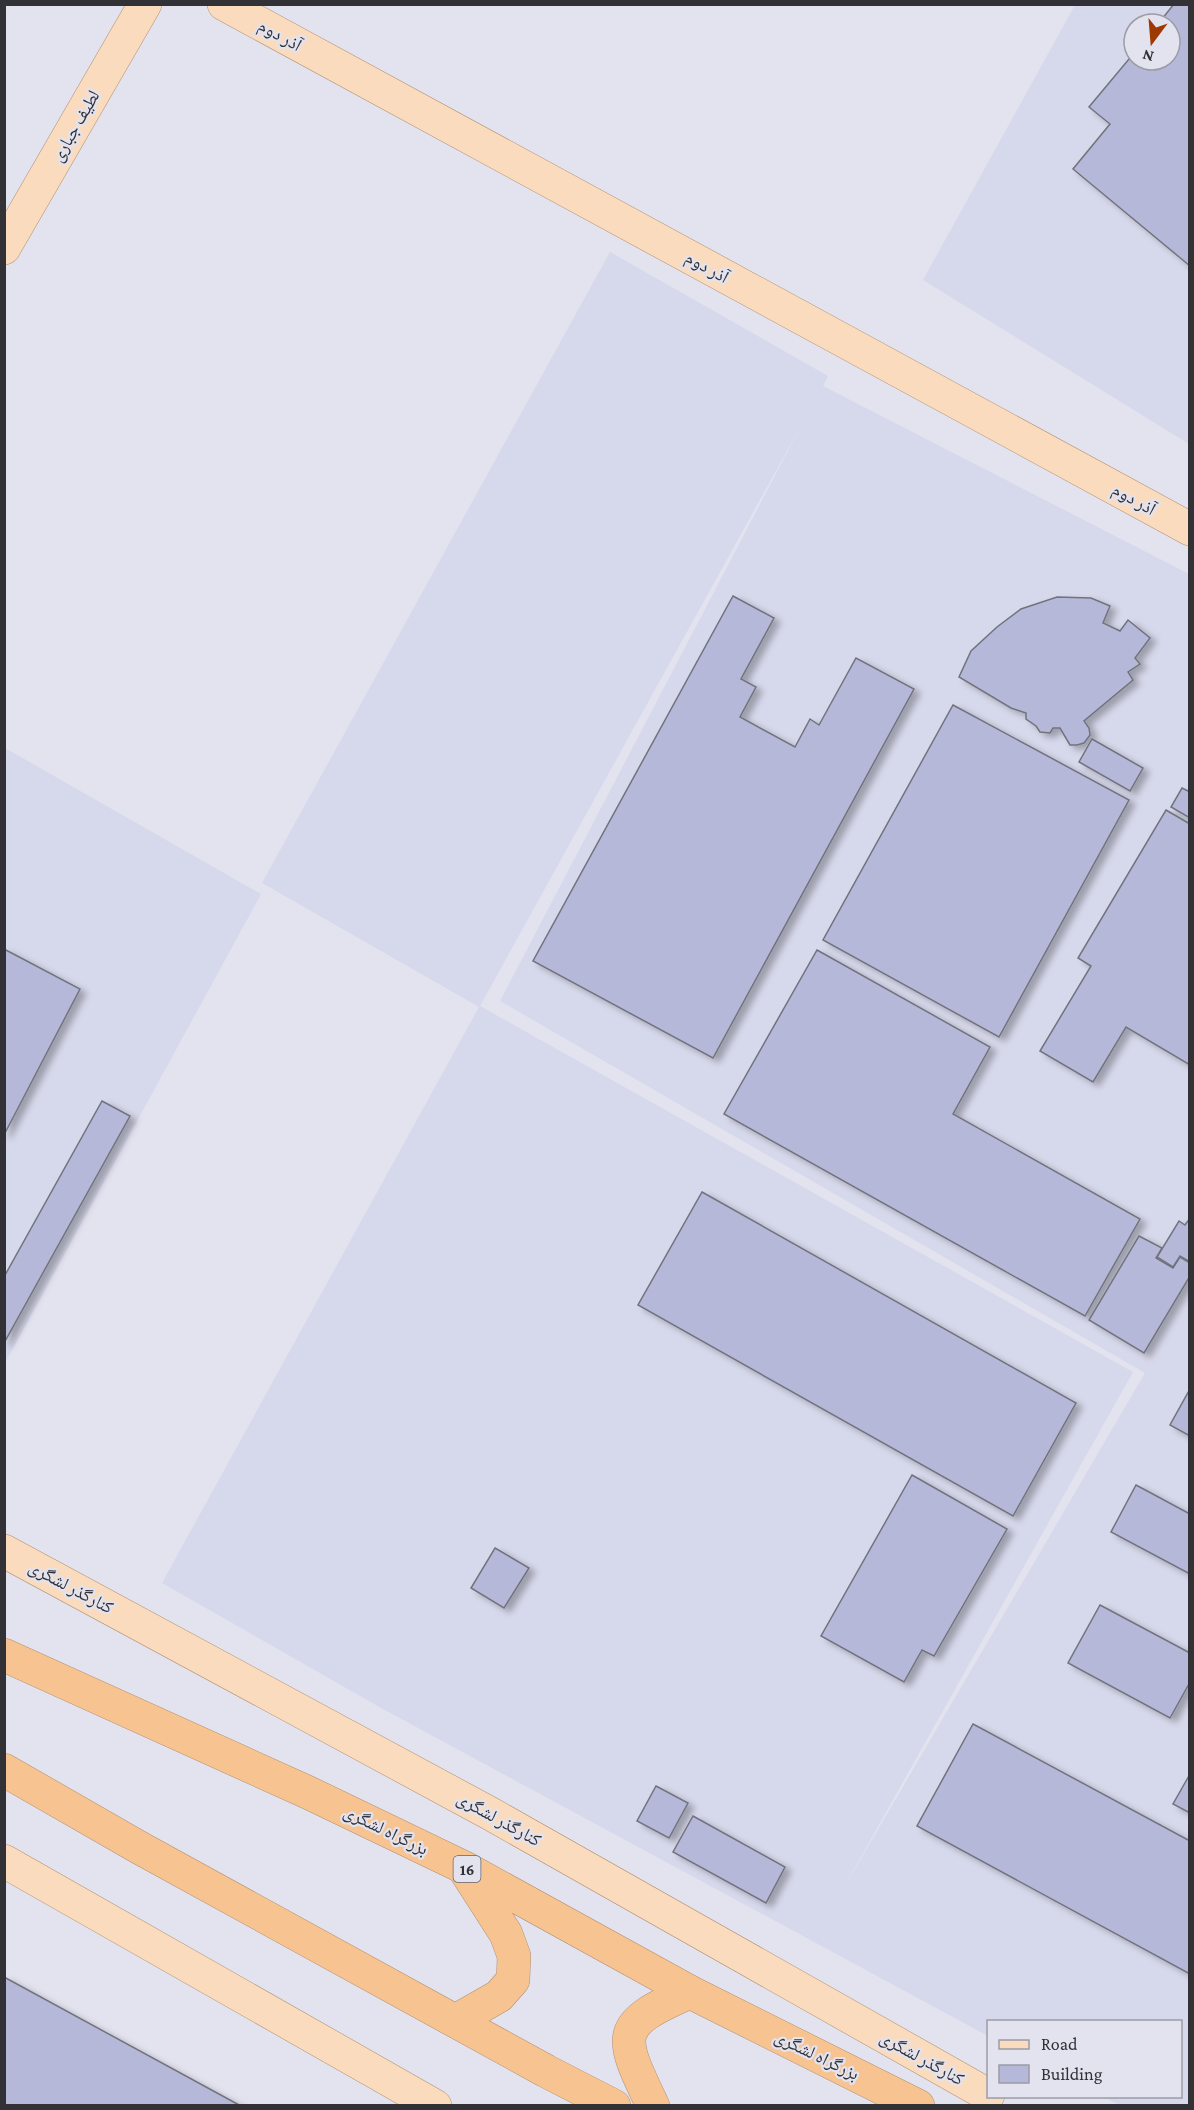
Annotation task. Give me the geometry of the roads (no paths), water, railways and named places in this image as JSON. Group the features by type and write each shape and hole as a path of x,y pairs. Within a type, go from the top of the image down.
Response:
{"highway":[{"name":"بزرگراه لشگری","path":"4,1655 307,1792 463,1867 690,1992 918,2106"},
{"path":"4,1770 140,1848 614,2106"},
{"path":"457,2020 499,1996 513,1980 514,1956 506,1934 463,1867"},
{"path":"653,2106 627,2046 631,2029 640,2017 657,2006 690,1992"}],"main road":[{"name":"لطیف جباری","path":"4,248 145,4"},
{"name":"آذر دوم","path":"224,4 1190,529"},
{"name":"کنارگذر لشگری","path":"4,1551 490,1814 987,2094"},
{"path":"4,1861 435,2106"},
{"name":"کنارگذر لشگری","path":"993,2098 1007,2106"}]}
